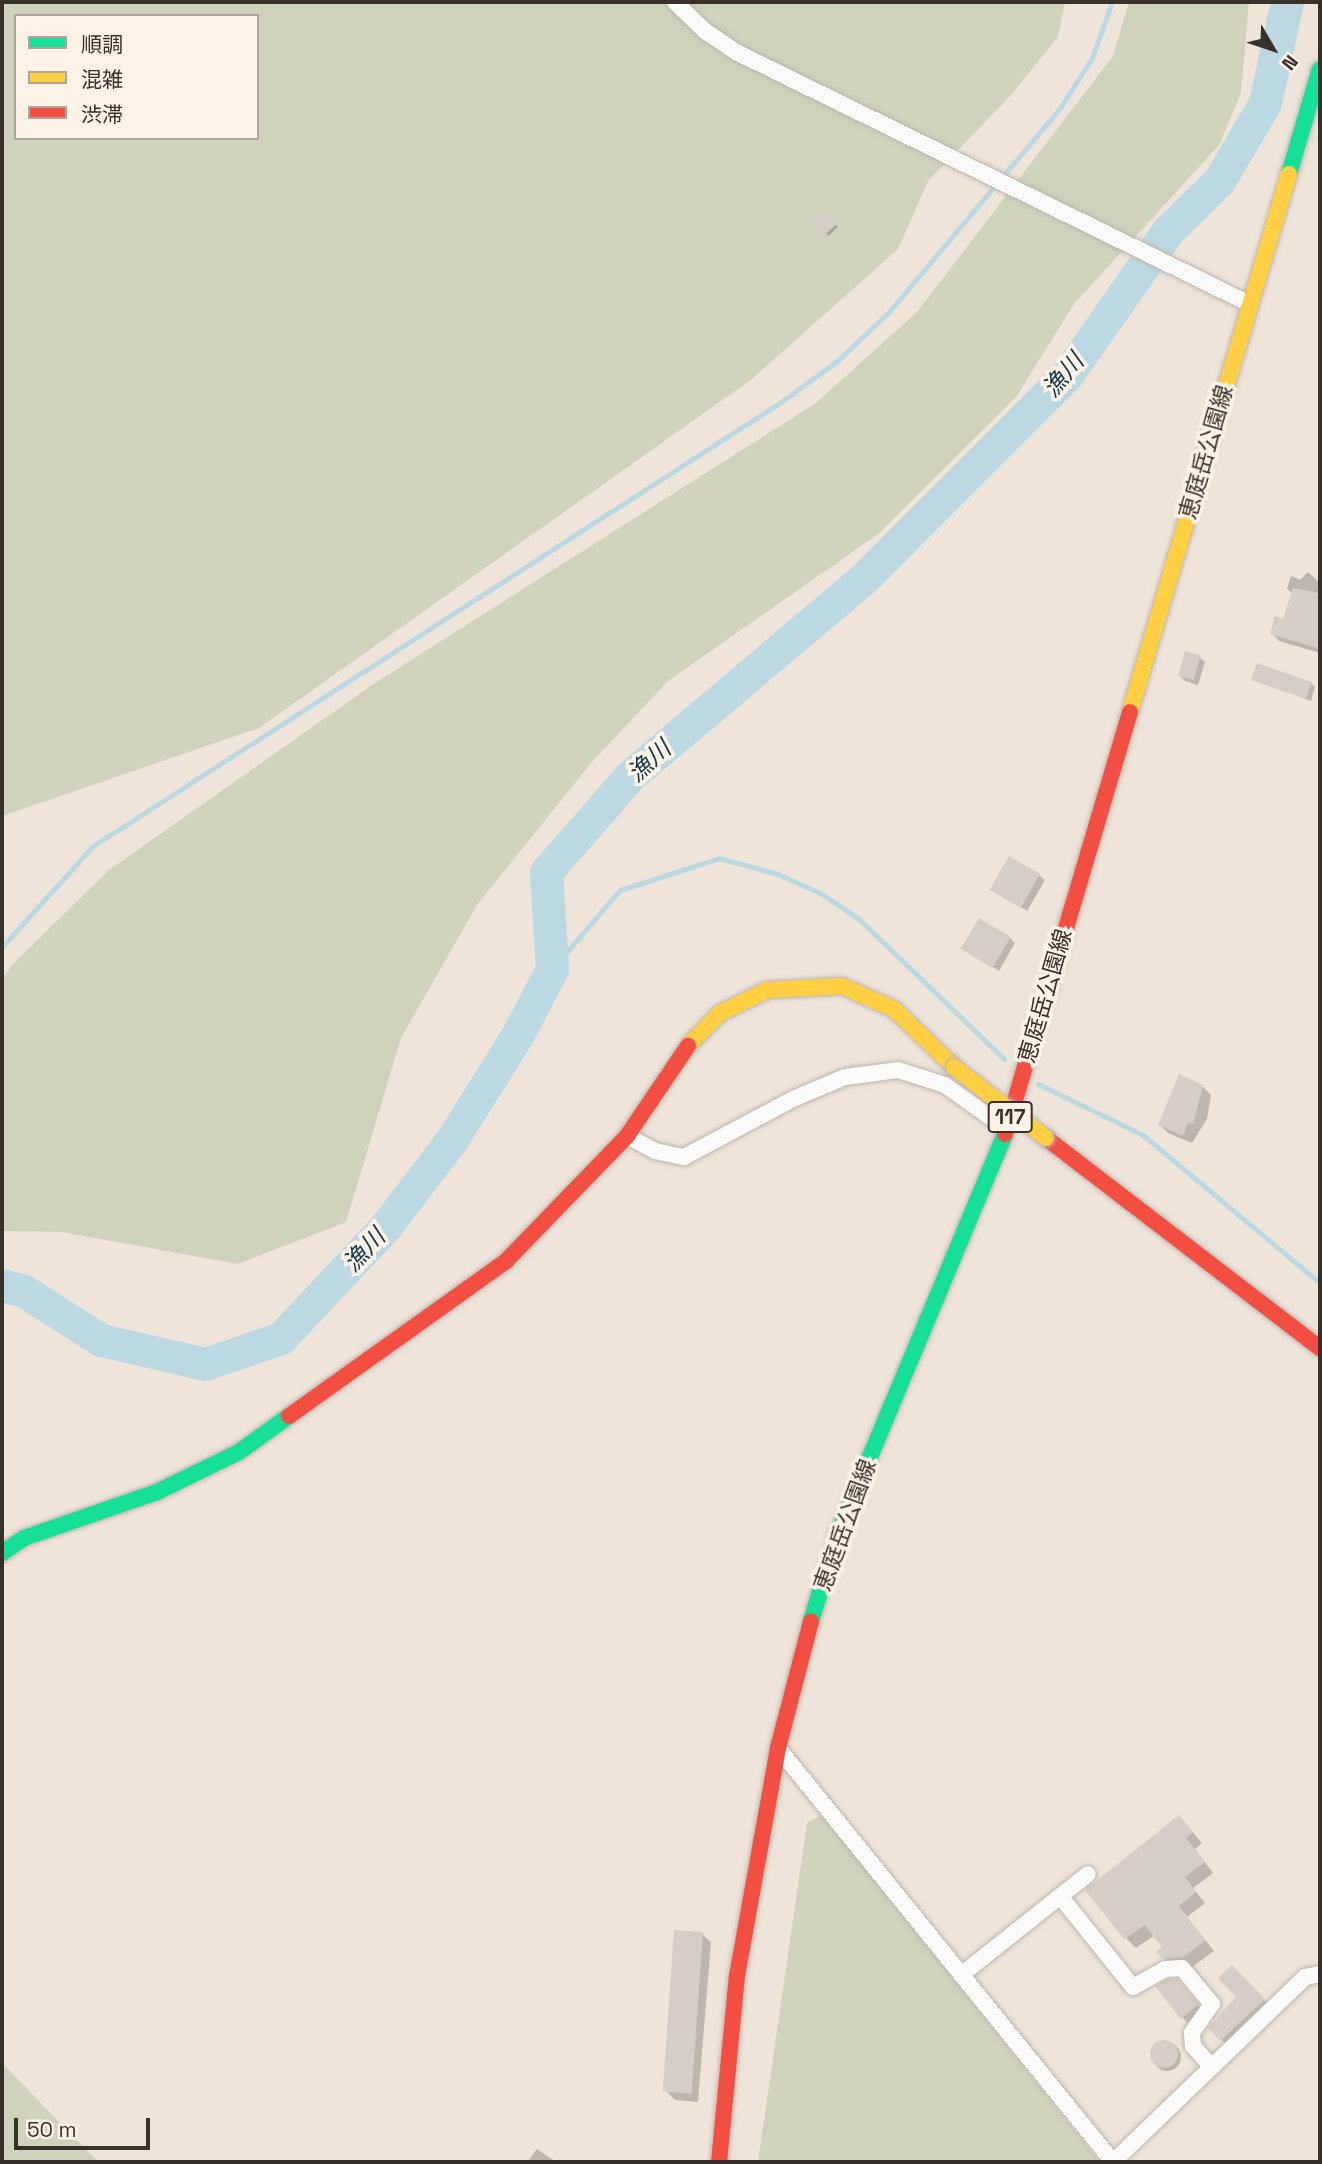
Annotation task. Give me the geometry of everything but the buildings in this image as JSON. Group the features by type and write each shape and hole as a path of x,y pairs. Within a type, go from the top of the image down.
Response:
{"main road":[{"name":"恵庭岳公園線","path":"719,2162 737,1976 778,1748 839,1531 1007,1129 1320,69"},
{"path":"2,1553 24,1538 157,1492 239,1452 506,1261 627,1136 676,1058 720,1013 767,990 842,986 894,1009 954,1067 1320,1348"}],"street":[{"path":"675,2 705,31 738,53 1250,304"},
{"path":"627,1136 655,1151 684,1157 793,1099 845,1077 898,1070 945,1085 1007,1129"},
{"path":"778,1748 1113,2162 1305,1977 1320,1974"},
{"path":"961,1975 1088,1874"},
{"path":"1060,1896 1133,1987 1165,1969 1182,1968 1212,2004 1192,2033 1194,2046 1212,2067"}],"green space":[{"path":"2,2 1065,2 1058,37 1011,95 928,181 898,249 752,379 259,728 2,816"},
{"path":"1129,2 1249,2 1241,93 1219,145 1074,304 1016,397 878,534 668,681 591,763 477,905 401,1038 346,1222 238,1264 62,1232 2,1231 2,978 14,963 109,870 375,683 816,403 917,312 1113,56"},
{"path":"822,1815 1100,2162 758,2162 807,1823"},
{"path":"2,2063 98,2162 2,2162"}],"waterway":[{"path":"2,947 93,846 781,402 837,361 888,313 1060,108 1092,58 1112,2"},
{"name":"漁川","path":"2,1285 24,1291 101,1340 205,1364 281,1338 386,1226 453,1138 518,1034 552,969 546,872 631,775 863,579 1067,375 1168,231 1219,181 1265,103 1287,2"},
{"path":"552,969 620,890 719,858 778,874 820,893 859,919 1004,1059"},
{"path":"1038,1084 1143,1135 1320,1283"}],"traffic: fast":[{"path":"1289,174 1320,69"},
{"path":"811,1621 839,1531 1005,1134"},
{"path":"2,1553 24,1538 157,1492 239,1452 289,1416"}],"traffic: slow":[{"path":"1130,712 1289,174"},
{"path":"688,1046 720,1013 767,990 842,986 894,1009 954,1067"},
{"path":"954,1067 1046,1138"}],"traffic: jam":[{"path":"1005,1134 1130,712"},
{"path":"289,1416 506,1261 627,1136 688,1046"},
{"path":"1046,1138 1320,1348"},
{"path":"719,2162 737,1976 778,1748 811,1621"}]}
